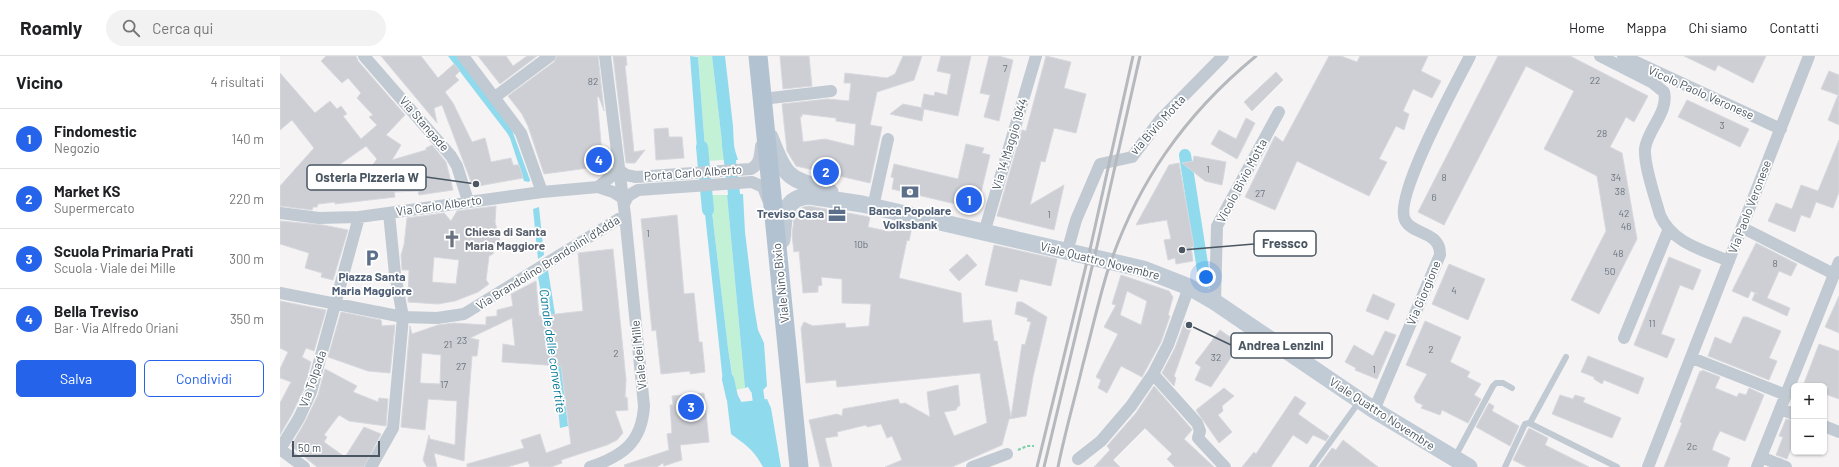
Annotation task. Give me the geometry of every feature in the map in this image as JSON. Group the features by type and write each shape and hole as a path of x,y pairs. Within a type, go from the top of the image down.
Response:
{"main road":[{"name":"Viale Nino Bixio","path":"758,56 799,467"},
{"name":"Viale Quattro Novembre","path":"763,110 780,164 785,172 802,183 867,205"},
{"name":"Viale Quattro Novembre","path":"780,273 784,215 791,204 800,197 809,196 867,205 1143,269 1189,287 1215,302 1360,401 1469,467"}],"street":[{"name":"Via Stangade","path":"364,56 451,156 457,166 468,201"},
{"path":"463,56 521,133 542,192"},
{"path":"495,97 550,56"},
{"name":"Via Brandolino Brandolini d'Adda","path":"403,316 437,318 464,314 624,206 605,56"},
{"name":"Via 14 Maggio 1944","path":"984,233 1036,56"},
{"name":"via Bivio Motta","path":"1067,252 1076,220 1100,164 1132,157 1161,119 1223,56"},
{"name":"Via Giorgione","path":"1374,410 1440,255 1440,249 1434,239 1409,225 1405,220 1404,210 1406,196 1430,134 1470,56"},
{"path":"1600,56 1653,83 1664,92 1664,104 1647,140 1645,156 1660,215 1668,231 1688,244 1729,261"},
{"name":"Vicolo Paolo Veronese","path":"1623,56 1781,129"},
{"name":"Via Paolo Veronese","path":"1648,467 1743,228 1809,56"},
{"path":"763,110 831,91"},
{"name":"Porta Carlo Alberto","path":"619,170 626,175 636,177 751,169 756,166 760,160 763,110"},
{"name":"Vicolo Bivio Motta","path":"1215,302 1217,226 1279,112"},
{"path":"867,205 888,139"},
{"path":"598,187 619,170"},
{"name":"Porta Carlo Alberto","path":"624,206 628,196 638,190 752,182 763,186 777,236"},
{"name":"Via Carlo Alberto","path":"280,213 319,218 359,217 468,201 598,187 612,192 624,206"},
{"name":"Viale dei Mille","path":"590,467 609,461 626,450 642,425 644,415 624,206"},
{"path":"371,467 393,428 403,316 395,274 388,213"},
{"path":"336,303 359,217"},
{"path":"1743,228 1837,275"},
{"path":"1624,338 1668,231"},
{"path":"1786,467 1759,462 1837,275 1839,262"},
{"path":"1078,460 1101,441 1131,406 1153,374 1168,345 1189,287"},
{"path":"280,293 403,316"},
{"name":"Via Tolpada","path":"280,449 299,418 311,392 336,303"},
{"path":"1692,358 1786,395"},
{"path":"1153,374 1197,423 1200,431 1198,438 1225,467"},
{"path":"1780,409 1791,413"},
{"path":"1827,427 1839,432"},
{"path":"280,449 304,467"},
{"path":"972,467 1007,454"}],"lane":[{"path":"1505,467 1525,424 1530,423 1566,357"},
{"path":"1454,459 1493,386 1496,383 1501,383 1512,388"},
{"path":"1312,467 1360,401"},
{"path":"1530,423 1616,467"}],"path":[{"path":"1007,454 1027,446 1034,446"}],"green space":[{"path":"698,56 712,56 724,160 706,161"},
{"path":"710,195 727,195 745,388 735,390 728,348"}],"water":[{"path":"448,56 457,56 512,130 530,180 529,182 524,181 507,133"},
{"path":"690,56 698,57 706,161 698,162"},
{"path":"712,56 725,56 734,147 738,160 724,160"},
{"path":"743,194 745,232 754,306 758,330 764,343 767,386 762,391 751,392 748,387 745,388 727,195"},
{"path":"703,195 710,195 728,348 735,394 729,394 727,386 723,382"},
{"path":"539,207 544,255 538,259 533,209"},
{"name":"Canale delle convertite","path":"548,270 555,314 568,426 560,428 553,357 538,277"},
{"path":"767,399 771,408 781,467 763,467 749,448 731,434 727,401 741,402"}],"building":[{"path":"326,56 356,56 358,61 405,115 386,135 401,145 392,160 426,150 426,148 432,145 446,162 453,190 419,195 418,191 394,192 395,197 335,204 335,202 318,204 317,207 313,207 312,210 280,206 280,186 314,148 292,120 280,130 280,73 315,113 330,101 337,109 341,106 347,114 343,116 361,139 377,125 369,117 373,115 357,98 361,93 348,78 342,83 321,61","holes":["366,146 377,159 367,173 322,177"]},
{"path":"381,56 421,56 438,78 454,64 460,71 455,76 459,80 445,92 453,103 472,142 485,138 491,162 511,158 513,165 519,165 523,178 473,187 442,105 434,108 437,123"},
{"path":"478,56 506,56 513,66 527,56 537,56 500,84"},
{"path":"557,56 598,56 604,111 599,97 597,97 603,166 544,174 528,126 522,114 508,96 554,62"},
{"path":"613,56 626,56 627,65 625,66 634,152 645,150 635,163 626,163"},
{"path":"780,56 809,56 812,86 783,89"},
{"path":"903,56 922,56 914,80 877,92 870,125 882,127 870,183 796,166 787,151 782,104 827,99 849,101 851,83 844,83 845,73 887,78 895,74","holes":["802,114 836,118 836,121 856,124 854,146 825,139 803,142 800,116 802,117"]},
{"path":"941,56 971,56 958,116 924,109 922,121 890,114 903,104 921,108 924,94 934,96 935,92 947,95 951,74 937,71"},
{"path":"989,56 999,56 1013,60 999,121 984,117 990,95 980,93"},
{"path":"1046,56 1071,62 1064,88 1086,94 1076,133 1054,128 1045,162 1041,161 1030,205 1064,185 1054,230 997,216 1022,130 1026,131"},
{"path":"1329,56 1341,56 1357,62 1360,56 1428,56 1421,71 1441,81 1432,98 1413,89 1403,111 1409,114 1404,130 1396,126 1379,159 1387,162 1369,196 1297,161 1275,210 1245,197 1275,136 1283,142"},
{"path":"1498,56 1570,56 1648,96 1634,122 1626,117 1610,147 1622,153 1637,239 1599,314 1571,300 1606,231 1597,176 1544,149 1574,91 1526,66 1444,225 1418,212"},
{"path":"1684,56 1766,56 1753,83 1718,65 1715,71"},
{"path":"1829,71 1839,75 1839,125 1828,120 1838,95 1821,89"},
{"path":"1276,72 1283,80 1252,111 1244,102"},
{"path":"1687,100 1749,129 1740,147 1678,117"},
{"path":"1246,118 1255,123 1237,159 1211,144 1219,130 1236,139"},
{"path":"668,128 669,137 682,137 684,158 656,160 654,129"},
{"path":"1839,140 1839,192 1833,208 1816,202 1810,218 1801,215 1795,232 1768,221 1776,203 1792,209 1801,185 1818,191"},
{"path":"966,144 984,148 982,153 990,155 977,209 892,189 894,178 891,177 894,164 958,179"},
{"path":"1194,156 1226,162 1222,185 1205,181 1182,163 1193,161"},
{"path":"1179,163 1194,247 1191,247 1193,261 1176,264 1175,258 1168,260 1164,240 1171,239 1167,220 1136,225 1169,165"},
{"path":"496,206 495,222 500,241 494,248 493,254 489,256 486,280 489,284 478,292 455,301 438,304 408,302 409,270 402,270 401,255 404,245 407,218 444,213 451,221 457,211","holes":["434,257 459,260 456,284 432,282"]},
{"path":"809,206 870,217 868,227 891,232 893,222 912,227 909,241 907,240 899,278 961,293 963,323 991,320 994,341 997,341 1011,417 1022,344 1025,345 1031,322 1027,321 1028,318 1015,314 1017,302 1022,302 1047,317 1033,377 1026,416 1009,419 1002,445 952,467 885,467 902,460 892,436 887,438 881,424 867,427 866,425 837,432 838,436 825,438 832,467 820,467 809,420 837,414 842,416 843,409 898,399 900,404 905,403 930,417 927,392 958,385 960,406 958,406 956,410 944,412 954,436 987,423 980,373 837,387 836,380 806,383 801,328 804,322 813,326 845,323 846,328 869,326 871,304 842,303 842,279 821,277 822,285 818,286 818,292 803,293 799,251 794,252 792,235 794,219 797,211 803,207"},
{"path":"677,215 684,294 694,293 699,342 702,342 705,372 690,374 690,371 661,374 656,330 652,331 641,219"},
{"path":"280,221 323,225 348,230 333,280 321,277 322,273 305,268 309,253 280,244"},
{"path":"1756,243 1797,264 1791,276 1779,271 1767,298 1790,308 1787,316 1752,300 1755,293 1758,294 1751,291 1748,298 1732,291"},
{"path":"994,245 1057,259 1051,286 1020,279 1017,292 985,285"},
{"path":"613,249 626,380 625,398 627,397 628,410 615,411 623,433 617,440 607,445 561,460 562,463 551,467 530,467 528,461 507,467 467,467 467,464 524,448 521,440 540,434 546,453 571,444 561,366 502,362 503,344 515,346 512,318 470,338 479,340 477,356 472,356 464,461 434,453 437,467 427,467 423,460 429,435 430,439 455,445 457,401 428,399 425,430 401,427 410,326 412,334 438,325 454,323 486,325 486,317 497,316 497,310 513,306 511,294 536,281 539,316 583,311 578,253","holes":["422,353 441,355 440,384 420,383"]},
{"path":"967,254 977,265 959,281 949,270"},
{"path":"1669,257 1701,270 1693,290 1680,285 1661,334 1675,339 1667,358 1634,345"},
{"path":"1449,264 1485,279 1468,320 1432,304"},
{"path":"1121,275 1169,291 1173,297 1168,315 1170,316 1161,342 1142,377 1121,366 1107,393 1098,388 1101,380 1096,377 1118,334 1104,327 1116,305 1112,304","holes":["1127,291 1147,301 1141,325 1120,315"]},
{"path":"1373,294 1395,304 1388,320 1366,311"},
{"path":"1839,296 1839,333 1825,327"},
{"path":"280,301 326,310 314,351 306,348 302,357 311,362 304,389 280,435 280,403 291,382 280,378 280,369 288,352 280,348"},
{"path":"341,312 381,320 382,326 395,325 390,373 368,371 328,357"},
{"path":"1743,317 1747,317 1781,331 1769,358 1777,361 1769,380 1708,356 1715,337 1731,344"},
{"path":"1185,321 1193,323 1174,376 1176,378 1174,386 1162,373 1175,348"},
{"path":"1425,321 1461,337 1450,362 1470,372 1467,377 1481,384 1474,395 1481,399 1468,423 1442,410 1440,415 1421,408 1423,405 1416,402 1414,397 1427,374 1406,365"},
{"path":"1220,330 1240,344 1211,387 1195,380 1201,367 1195,363"},
{"path":"1385,331 1396,335 1377,379 1355,370 1356,368 1345,362 1354,345 1373,356"},
{"path":"1819,344 1839,351 1839,399 1827,395 1827,383 1804,383"},
{"path":"1588,356 1644,378 1638,394 1604,380 1602,384 1594,379 1594,377 1581,372"},
{"path":"325,369 357,386 353,392 378,402 379,398 388,399 386,426 349,421 339,415 324,435 327,437 324,442 345,457 364,427 381,434 364,467 317,467 291,446 318,395"},
{"path":"1702,370 1720,377 1715,388 1737,397 1739,393 1746,395 1749,388 1764,395 1745,441 1720,431 1712,450 1730,458 1727,467 1664,467 1682,423 1680,422 1700,371 1702,372"},
{"path":"1154,386 1192,430 1184,439 1214,467 1175,467 1167,459 1172,454 1145,428 1113,460 1120,467 1094,467 1110,450 1107,446 1136,413"},
{"path":"1224,388 1234,396 1222,406 1223,411 1218,415 1232,432 1219,443 1196,410"},
{"path":"704,393 709,442 680,445 682,460 664,466 663,463 657,467 625,467 624,465 669,450 667,434 672,433 670,405 673,405 672,396"},
{"path":"1560,395 1573,399 1575,395 1585,398 1583,402 1621,418 1612,438 1552,414"},
{"path":"1295,396 1306,403 1298,414 1329,436 1326,441 1313,435 1307,444 1293,435 1271,467 1242,467 1254,452 1256,454"},
{"path":"1489,403 1494,406 1492,411 1519,426 1510,446 1476,427"},
{"path":"1786,419 1791,420 1791,449 1787,459 1776,455 1783,437 1779,436"},
{"path":"1529,428 1548,438 1545,445 1589,467 1527,467 1513,460"},
{"path":"1343,440 1378,467 1318,467 1332,448 1336,450"}],"waterway":[{"path":"728,145 736,210"},
{"path":"702,147 708,210"},
{"path":"1185,155 1205,283"},
{"path":"755,375 761,416"},
{"path":"728,379 732,397 742,416"}],"railway":[{"path":"1037,467 1091,245 1133,56"},
{"path":"1044,467 1097,246 1140,56"},
{"path":"1058,467 1107,273 1132,210 1165,153 1185,127 1206,102 1256,56"}],"place":[{"name":"Bella Treviso","path":"599,160"},
{"name":"Market KS","path":"826,172"},
{"name":"Osteria Pizzeria W","path":"476,184"},
{"name":"Banca Popolare Volksbank","path":"910,192"},
{"name":"Findomestic","path":"969,200"},
{"name":"Treviso Casa","path":"837,214"},
{"name":"Chiesa di Santa Maria Maggiore","path":"452,239"},
{"name":"Fressco","path":"1182,250"},
{"name":"Piazza Santa Maria Maggiore","path":"372,258"},
{"name":"Andrea Lenzini","path":"1189,325"},
{"name":"Scuola Primaria Prati","path":"691,407"}]}
